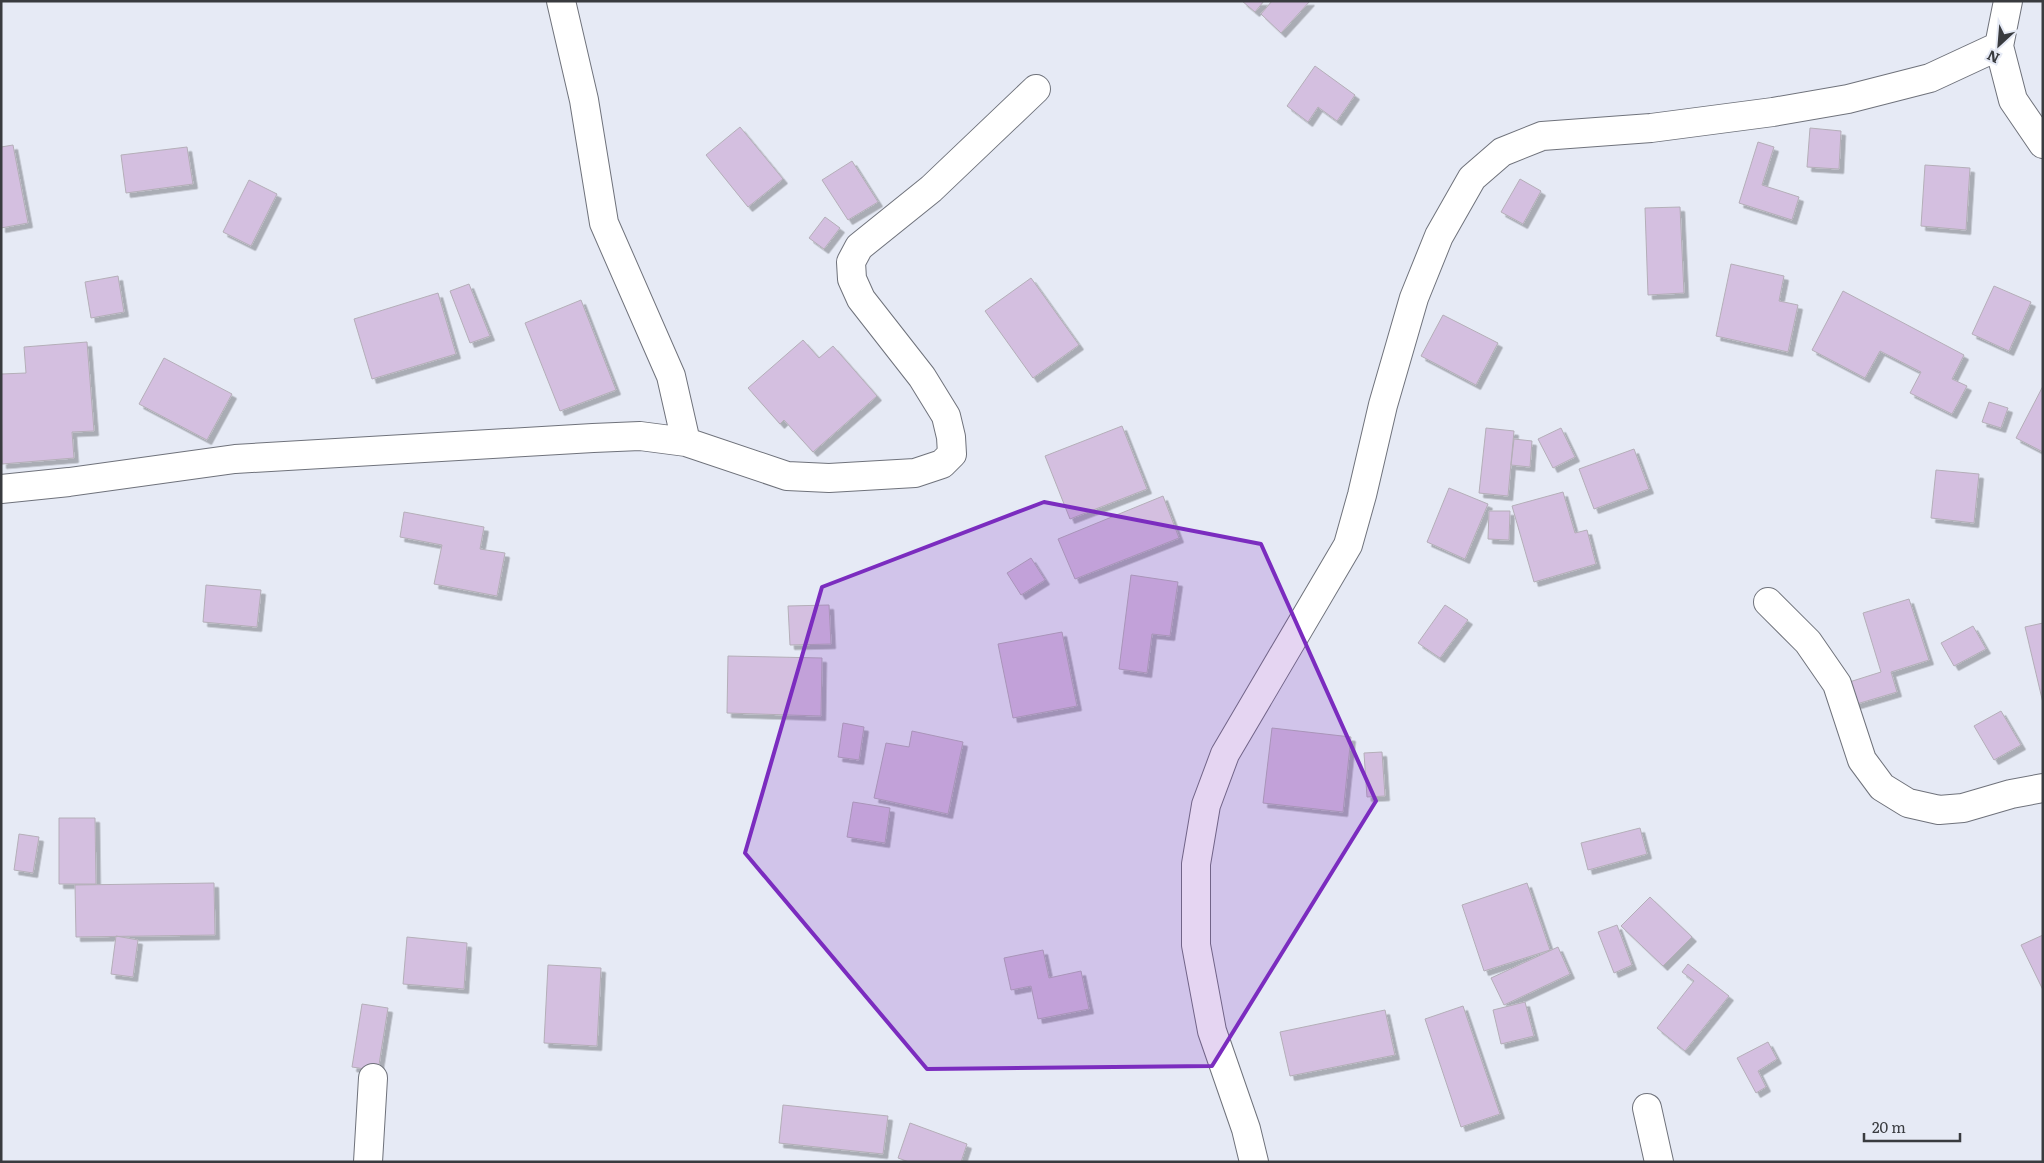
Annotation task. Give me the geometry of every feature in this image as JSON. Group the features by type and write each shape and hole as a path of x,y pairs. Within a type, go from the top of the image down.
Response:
{"street":[{"path":"561,1 584,100 604,223 671,376 686,442"},
{"path":"2008,1 1999,46 2013,100 2043,144"},
{"path":"1254,1162 1246,1129 1212,1032 1196,946 1196,864 1206,805 1225,754 1348,545 1383,405 1414,298 1439,236 1472,178 1502,152 1542,136 1651,128 1774,112 1848,99 1930,78 1999,46"},
{"path":"1,489 69,482 235,459 640,436 686,442 787,476 829,478 915,473 942,464 952,454 952,437 946,416 922,378 861,299 852,279 851,262 859,247 930,189 1036,89"},
{"path":"1768,602 1808,642 1837,684 1862,760 1882,787 1908,803 1939,810 1963,808 2011,794 2043,788"},
{"path":"368,1162 373,1078"},
{"path":"1647,1108 1659,1162"}],"highlighted area":[{"path":"1044,502 1261,544 1376,801 1212,1066 927,1069 745,853 822,587"}],"building":[{"path":"1242,1 1264,1 1255,12"},
{"path":"1272,1 1310,1 1281,33 1261,14"},
{"path":"1315,66 1355,95 1337,121 1318,107 1308,122 1287,106"},
{"path":"740,127 783,179 748,207 706,155"},
{"path":"1810,128 1841,131 1839,169 1807,167"},
{"path":"1758,142 1774,147 1762,185 1799,197 1792,220 1739,203"},
{"path":"13,145 28,223 1,228 1,147"},
{"path":"187,147 193,184 126,193 121,155"},
{"path":"852,161 878,202 848,220 822,180"},
{"path":"1925,165 1970,168 1966,230 1921,226"},
{"path":"1520,179 1541,191 1523,224 1501,212"},
{"path":"249,180 277,194 251,246 223,232"},
{"path":"1680,207 1684,293 1648,295 1645,208"},
{"path":"825,217 840,228 824,249 809,238"},
{"path":"1731,264 1784,276 1779,301 1798,305 1788,352 1716,336"},
{"path":"118,276 124,312 91,318 85,282"},
{"path":"1031,278 1079,345 1033,378 985,311"},
{"path":"469,284 490,336 470,343 450,291"},
{"path":"1994,286 2031,302 2009,351 1972,334"},
{"path":"1843,291 1964,355 1952,379 1967,386 1952,414 1910,393 1921,372 1880,351 1865,378 1812,350"},
{"path":"438,293 456,354 372,379 354,319"},
{"path":"581,300 616,390 560,411 525,323"},
{"path":"1443,315 1498,343 1476,385 1421,356"},
{"path":"803,340 819,358 833,346 877,396 813,452 784,420 780,424 748,388"},
{"path":"87,342 94,431 72,432 74,458 2,464 1,374 26,373 24,347"},
{"path":"164,358 232,394 207,440 139,404"},
{"path":"2043,386 2043,452 2016,438"},
{"path":"1989,402 2008,408 2001,428 1982,422"},
{"path":"1122,426 1147,489 1070,519 1045,456"},
{"path":"1486,428 1514,431 1508,496 1479,493"},
{"path":"1561,428 1575,457 1553,468 1538,439"},
{"path":"1514,439 1532,441 1530,467 1511,465"},
{"path":"1634,449 1649,489 1594,509 1579,469"},
{"path":"1936,470 1979,474 1974,523 1931,518"},
{"path":"1449,488 1488,504 1465,559 1427,542"},
{"path":"1563,492 1575,533 1587,530 1596,564 1534,582 1512,506"},
{"path":"1163,496 1179,538 1075,579 1058,539"},
{"path":"1489,511 1510,511 1509,540 1488,539"},
{"path":"404,512 484,527 480,549 505,553 497,596 434,584 442,545 400,537"},
{"path":"1031,558 1045,580 1021,595 1007,573"},
{"path":"1131,575 1178,582 1170,636 1152,634 1147,673 1119,669"},
{"path":"206,585 261,590 257,627 203,622"},
{"path":"1909,599 1929,660 1891,672 1897,692 1850,706 1843,684 1881,672 1863,613"},
{"path":"829,605 831,644 790,645 788,606"},
{"path":"1445,605 1468,620 1440,658 1418,643"},
{"path":"2043,623 2043,703 2025,627"},
{"path":"1973,626 1986,649 1954,666 1941,643"},
{"path":"1062,632 1077,706 1013,718 998,644"},
{"path":"728,656 822,658 821,716 727,713"},
{"path":"2001,711 2021,745 1994,760 1974,726"},
{"path":"843,723 864,727 859,760 838,757"},
{"path":"1272,728 1351,737 1343,812 1263,803"},
{"path":"912,731 963,742 948,814 874,798 886,743 909,747"},
{"path":"1382,752 1385,796 1367,797 1364,753"},
{"path":"853,802 890,808 885,843 847,837"},
{"path":"59,818 95,818 96,884 59,884"},
{"path":"1640,828 1647,854 1588,870 1581,843"},
{"path":"19,834 39,837 33,873 14,870"},
{"path":"214,883 215,935 76,937 75,885"},
{"path":"1527,883 1550,950 1484,971 1462,905"},
{"path":"1650,897 1692,937 1663,966 1621,926"},
{"path":"1617,925 1632,965 1614,973 1598,932"},
{"path":"2043,935 2043,990 2021,945"},
{"path":"116,936 138,940 133,977 111,974"},
{"path":"407,937 467,943 464,989 403,984"},
{"path":"1558,947 1570,974 1504,1005 1491,978"},
{"path":"1043,950 1049,978 1081,971 1089,1009 1038,1019 1031,986 1011,990 1004,958"},
{"path":"1688,964 1729,996 1685,1051 1657,1028 1694,981 1682,972"},
{"path":"548,965 601,968 597,1046 544,1043"},
{"path":"1525,1002 1534,1036 1501,1044 1493,1010"},
{"path":"362,1004 388,1008 378,1071 352,1067"},
{"path":"1463,1006 1500,1114 1461,1127 1425,1019"},
{"path":"1385,1010 1395,1055 1290,1076 1280,1032"},
{"path":"1768,1042 1777,1059 1758,1071 1766,1087 1756,1093 1737,1058"},
{"path":"783,1105 888,1116 883,1154 779,1143"},
{"path":"910,1123 967,1144 961,1162 909,1162 898,1158"}]}
